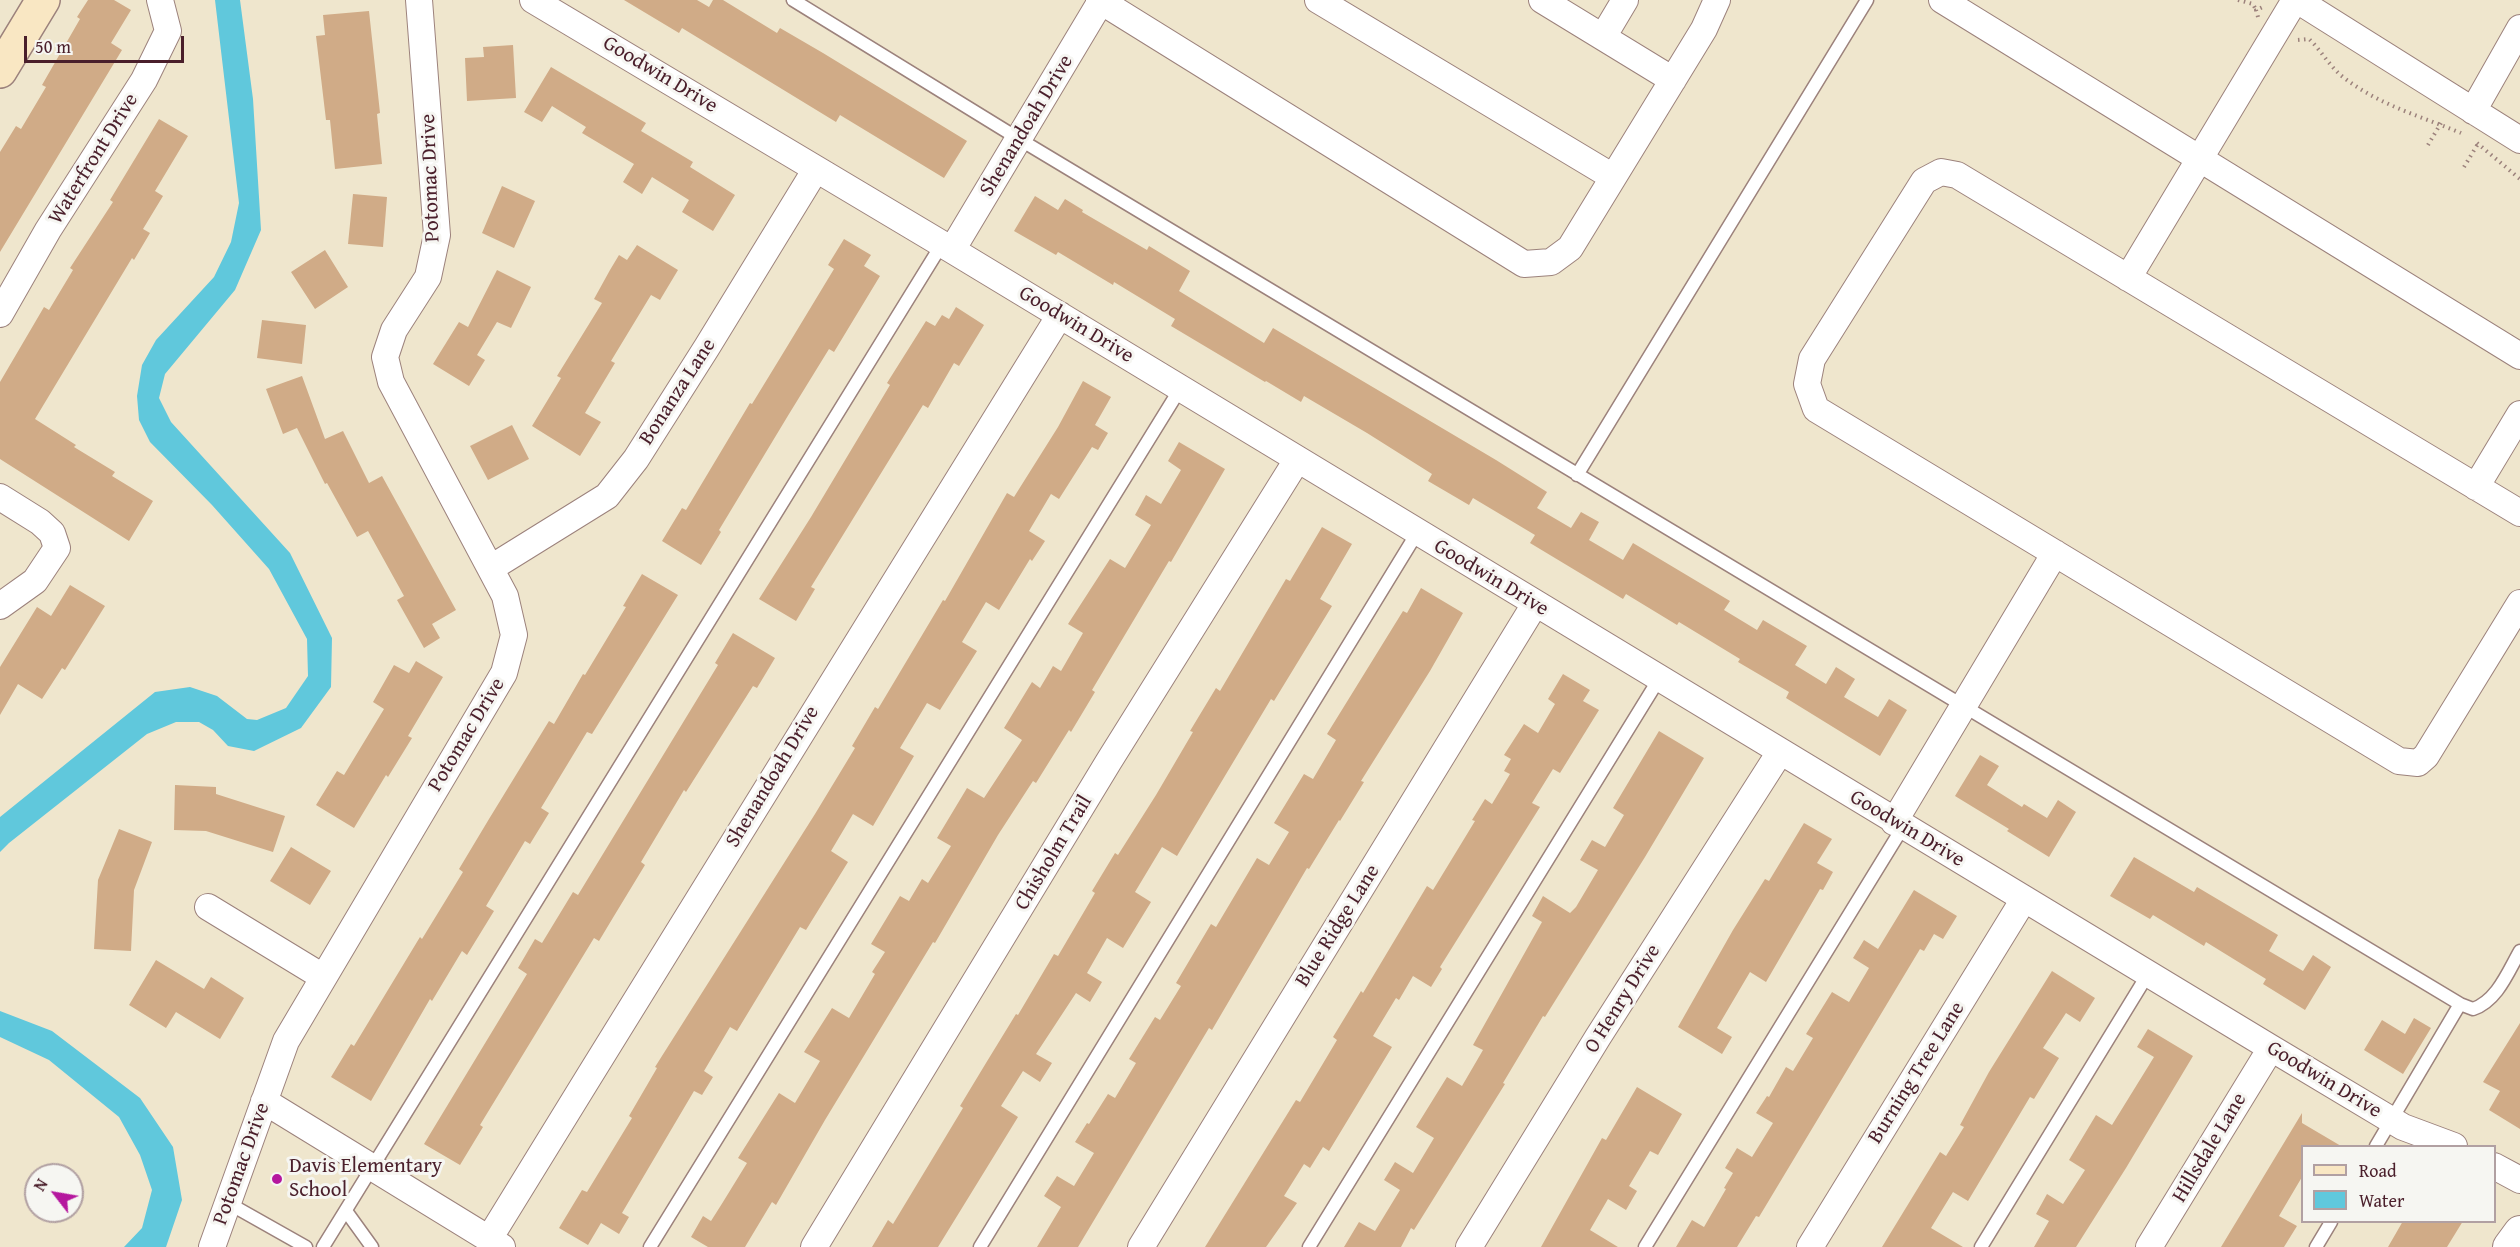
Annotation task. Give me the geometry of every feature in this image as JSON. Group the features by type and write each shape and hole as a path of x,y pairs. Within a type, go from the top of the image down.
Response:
{"main road":[{"path":"0,71 43,0"}],"street":[{"name":"Waterfront Drive","path":"0,314 48,230 144,80 168,31 160,0"},
{"name":"Potomac Drive","path":"212,1247 286,1041 504,673 514,635 505,596 391,382 385,357 394,330 428,278 437,235 419,0"},
{"name":"Goodwin Drive","path":"533,0 642,63 2391,1120 2403,1127 2451,1145"},
{"path":"1318,0 1613,177"},
{"path":"1542,0 1673,80"},
{"path":"1603,37 1625,0"},
{"path":"1100,1 1524,264 1551,262 1570,248 1704,28 1717,0"},
{"path":"1942,0 2201,157 2520,356"},
{"path":"2128,278 2296,0 2520,140"},
{"name":"Shenandoah Drive","path":"947,247 1019,139 1100,1"},
{"path":"2473,111 2520,28"},
{"name":"Bonanza Lane","path":"491,568 608,496 636,459 816,169"},
{"path":"2520,513 1957,175 1941,172 1924,181 1812,359 1807,384 1816,409 2399,761 2418,763 2426,756 2520,603"},
{"name":"Shenandoah Drive","path":"496,1243 848,652 1060,315"},
{"path":"2476,487 2520,414"},
{"name":"Chisholm Trail","path":"814,1247 1109,761 1297,460"},
{"path":"0,497 40,522 52,533 57,548 35,581 0,606"},
{"path":"1898,824 1963,706 2055,554"},
{"name":"Blue Ridge Lane","path":"1141,1247 1535,604"},
{"name":"O Henry Drive","path":"1469,1247 1598,1037 1780,752"},
{"name":"Burning Tree Lane","path":"1810,1247 2024,899"},
{"path":"208,907 323,977"},
{"name":"Hillsdale Lane","path":"2149,1247 2271,1048"},
{"path":"264,1101 496,1243"},
{"path":"2496,1167 2520,1180"},
{"path":"2509,1247 2520,1232"}],"lane":[{"path":"793,0 1019,139 2460,1004 2473,1009 2483,1006 2496,992 2520,951"},
{"path":"1577,475 1867,0"},
{"path":"323,1247 947,247"},
{"path":"650,1247 1180,389"},
{"path":"980,1247 1417,533"},
{"path":"1310,1247 1659,679"},
{"path":"1645,1247 1898,824"},
{"path":"1981,1247 2148,974"},
{"path":"2377,1145 2460,1004"},
{"path":"228,1203 306,1247"},
{"path":"346,1211 372,1247"},
{"path":"2316,1247 2330,1223"}],"path":[{"path":"2238,0 2253,4 2256,10"},
{"path":"2302,39 2309,39 2342,76 2368,94 2395,108 2441,123 2469,136 2520,179"},
{"path":"2428,145 2444,118"},
{"path":"2464,167 2482,135"}],"water":[{"path":"215,0 240,0 253,99 261,230 235,290 165,374 159,398 171,422 290,553 332,638 331,687 301,728 254,751 228,746 213,730 199,722 176,722 147,734 0,852 0,817 155,692 190,687 217,696 247,719 257,720 286,708 308,676 307,639 269,569 212,505 150,442 139,420 137,396 142,365 156,340 214,277 231,242 239,203"},
{"path":"0,1011 52,1031 140,1098 173,1147 182,1200 166,1247 124,1247 142,1228 152,1190 140,1155 119,1117 49,1060 0,1037"}],"building":[{"path":"88,0 114,0 131,10 111,43 122,50 0,252 0,152 16,126 21,129 46,87 42,85 80,19 77,17"},
{"path":"624,0 697,0 709,7 713,0 723,0 777,33 780,28 967,141 944,178 840,115 836,122 682,28 679,33"},
{"path":"369,11 380,113 377,114 382,164 335,169 330,120 326,120 316,36 325,35 323,15"},
{"path":"513,45 516,98 467,101 465,58 484,57 483,47"},
{"path":"551,67 646,123 641,131 693,162 690,167 735,195 713,231 682,212 689,200 652,177 642,194 623,182 634,164 582,133 586,127 552,106 542,122 524,112"},
{"path":"159,119 188,136 155,191 163,196 143,229 150,233 134,260 132,258 35,419 76,445 74,447 115,472 112,476 153,501 129,541 0,459 0,382 44,307 49,310 73,270 70,268 113,202 110,200"},
{"path":"502,186 535,201 514,248 482,233"},
{"path":"353,194 387,197 383,247 348,244"},
{"path":"1035,196 1058,210 1065,199 1083,210 1082,212 1147,250 1149,246 1190,271 1179,291 1264,343 1273,328 1496,460 1547,492 1537,508 1571,528 1581,512 1599,522 1589,540 1623,560 1633,543 1730,601 1724,610 1757,630 1763,620 1807,646 1795,665 1826,684 1836,667 1855,679 1844,697 1878,717 1889,699 1907,710 1880,756 1786,698 1789,692 1738,662 1740,659 1679,622 1677,625 1626,594 1623,599 1530,543 1535,535 1473,498 1469,505 1428,481 1432,474 1367,433 1304,396 1301,402 1265,382 1171,326 1175,319 1114,282 1113,285 1058,252 1056,255 1014,231"},
{"path":"844,239 871,255 864,266 880,276 834,352 829,349 719,530 721,532 701,565 662,541 682,508 686,510 834,269 828,265"},
{"path":"637,245 678,270 660,300 651,295 611,361 615,363 585,413 601,422 580,456 532,426 561,378 557,376 602,303 594,299 610,270 619,255 627,260"},
{"path":"325,250 348,287 315,309 291,272"},
{"path":"497,270 531,287 511,328 497,322 477,355 485,360 469,386 433,364 459,322 468,327"},
{"path":"956,307 984,325 959,366 954,363 928,408 923,405 811,587 815,589 796,621 759,599 811,517 890,385 887,383 926,321 935,326 942,315 949,319"},
{"path":"262,320 306,325 302,364 257,358"},
{"path":"302,376 325,439 343,431 369,483 382,476 456,610 432,624 440,638 424,648 397,600 404,596 368,531 357,537 327,483 325,484 297,428 283,434 266,389"},
{"path":"1083,381 1111,397 1095,425 1108,433 1098,450 1092,447 1059,499 1051,494 1029,531 1045,541 1032,561 1030,559 999,610 986,602 962,642 977,651 940,710 927,703 900,748 914,756 873,826 853,814 831,851 848,862 806,930 800,927 737,1031 730,1027 704,1071 713,1077 702,1095 694,1091 622,1213 629,1217 619,1234 601,1223 588,1245 559,1228 582,1190 587,1192 632,1118 629,1116 657,1068 655,1067 815,814 855,748 852,746 875,707 878,709 943,600 945,601 1007,493 1014,497 1058,427"},
{"path":"512,425 529,459 488,480 470,446"},
{"path":"1179,442 1225,469 1092,690 1095,692 1071,732 1069,730 1036,783 1033,781 998,835 776,1205 772,1202 745,1247 708,1247 691,1237 703,1216 711,1221 747,1163 738,1158 779,1093 795,1103 820,1061 804,1052 832,1008 849,1018 875,974 872,972 885,952 871,944 900,896 909,901 922,879 928,883 951,846 937,838 967,788 984,798 1022,740 1004,728 1032,682 1040,688 1053,666 1061,671 1083,633 1068,624 1110,559 1125,568 1151,525 1135,515 1146,495 1161,504 1181,470 1168,461"},
{"path":"1322,527 1352,544 1320,599 1332,606 1274,701 1271,699 1177,856 1162,847 1135,892 1151,902 1123,948 1107,938 1087,973 1102,982 1090,1002 1076,993 1036,1054 1052,1063 1040,1082 1023,1071 1001,1106 1018,1117 938,1247 872,1247 888,1220 893,1224 963,1108 960,1106 1016,1014 1018,1015 1054,954 1058,956 1095,893 1092,891 1115,853 1118,855 1156,795 1216,688 1220,691 1286,579 1290,581"},
{"path":"642,574 678,595 592,734 587,732 541,808 549,813 530,844 525,841 486,906 494,911 467,955 462,951 432,1001 430,999 371,1101 331,1077 351,1044 354,1046 420,937 422,939 463,872 459,869 489,819 549,721 554,724 583,674 585,675 626,607 623,606"},
{"path":"70,585 105,606 65,670 62,668 42,699 18,684 0,715 0,667 37,607 51,616"},
{"path":"1421,588 1463,613 1430,671 1361,781 1364,782 1340,821 1309,869 1307,868 1212,1030 1209,1028 1078,1247 1037,1247 1061,1207 1044,1196 1057,1176 1074,1186 1094,1153 1075,1142 1108,1094 1115,1098 1136,1063 1129,1059 1155,1017 1160,1020 1181,986 1176,983 1211,924 1216,927 1257,858 1269,865 1289,832 1274,823 1304,774 1313,779 1336,740 1327,734 1403,611 1407,613"},
{"path":"733,633 775,658 757,688 753,686 686,792 684,790 641,862 645,865 599,941 594,938 480,1125 483,1127 460,1165 424,1144 527,974 518,968 535,939 542,943 573,892 578,895 718,665 715,663"},
{"path":"416,661 443,677 408,736 412,738 388,777 386,775 354,828 316,805 337,771 344,775 384,709 373,702 394,665 409,673"},
{"path":"1563,674 1590,690 1583,701 1599,710 1560,773 1553,769 1532,803 1540,807 1440,967 1442,969 1431,987 1413,976 1399,1000 1396,998 1373,1036 1392,1047 1329,1151 1323,1147 1310,1168 1304,1164 1284,1196 1297,1203 1266,1247 1205,1247 1296,1100 1300,1102 1337,1040 1333,1037 1361,991 1363,993 1427,886 1433,890 1475,821 1472,820 1485,799 1492,804 1510,774 1504,771 1511,759 1504,755 1524,724 1538,733 1555,704 1548,699"},
{"path":"1659,731 1704,758 1645,857 1545,1017 1543,1016 1503,1083 1505,1084 1414,1230 1411,1228 1401,1247 1344,1247 1359,1222 1375,1231 1400,1190 1384,1180 1395,1162 1413,1173 1434,1138 1416,1127 1447,1077 1462,1086 1483,1050 1473,1045 1542,922 1532,916 1543,896 1570,913 1576,907 1598,870 1580,860 1592,840 1605,847 1624,815 1613,808"},
{"path":"1980,755 1999,766 1987,785 2022,807 2024,804 2047,818 2058,800 2076,812 2049,857 1955,796"},
{"path":"175,785 216,787 216,794 285,816 273,852 206,831 174,830"},
{"path":"1804,823 1832,839 1817,863 1833,872 1823,890 1820,889 1766,982 1750,972 1717,1028 1732,1037 1722,1054 1678,1027 1733,930 1765,879 1769,881"},
{"path":"119,829 152,842 134,890 131,951 94,949 98,880"},
{"path":"291,847 331,871 310,905 270,881"},
{"path":"2134,857 2194,892 2197,887 2278,935 2269,951 2303,971 2313,955 2331,967 2305,1010 2263,984 2266,979 2206,942 2204,946 2153,915 2150,919 2110,896"},
{"path":"1914,890 1957,916 1943,939 1934,934 1924,951 1920,949 1759,1217 1756,1216 1737,1247 1676,1247 1692,1220 1704,1227 1733,1173 1725,1168 1737,1148 1752,1157 1773,1123 1756,1113 1767,1096 1769,1097 1786,1067 1793,1071 1813,1038 1806,1034 1832,992 1849,1002 1869,968 1853,958 1864,940 1878,949"},
{"path":"156,960 204,989 211,977 244,998 220,1039 176,1012 166,1028 129,1005"},
{"path":"2052,971 2095,998 2080,1022 2066,1013 2043,1048 2059,1058 2034,1099 2030,1097 1968,1201 1953,1192 1931,1228 1963,1247 1882,1247 1940,1152 1946,1156 1964,1127 1960,1125 1989,1072"},
{"path":"2414,1018 2431,1028 2403,1074 2364,1050 2382,1020 2405,1034"},
{"path":"2520,1023 2520,1129 2489,1110 2500,1091 2483,1082"},
{"path":"2148,1029 2193,1056 2076,1247 2034,1247 2049,1221 2036,1214 2047,1194 2063,1204 2085,1170 2069,1160 2096,1115 2112,1125 2154,1057 2137,1047"},
{"path":"1637,1087 1682,1114 1658,1155 1650,1151 1629,1186 1637,1191 1626,1210 1608,1199 1590,1230 1618,1247 1541,1247 1602,1138 1606,1140"},
{"path":"2302,1113 2302,1123 2339,1145 2301,1145 2301,1179 2279,1216 2297,1226 2284,1247 2221,1247"},
{"path":"2402,1223 2462,1223 2447,1247 2388,1247"}],"place":[{"name":"Davis Elementary School","path":"277,1179"}]}
